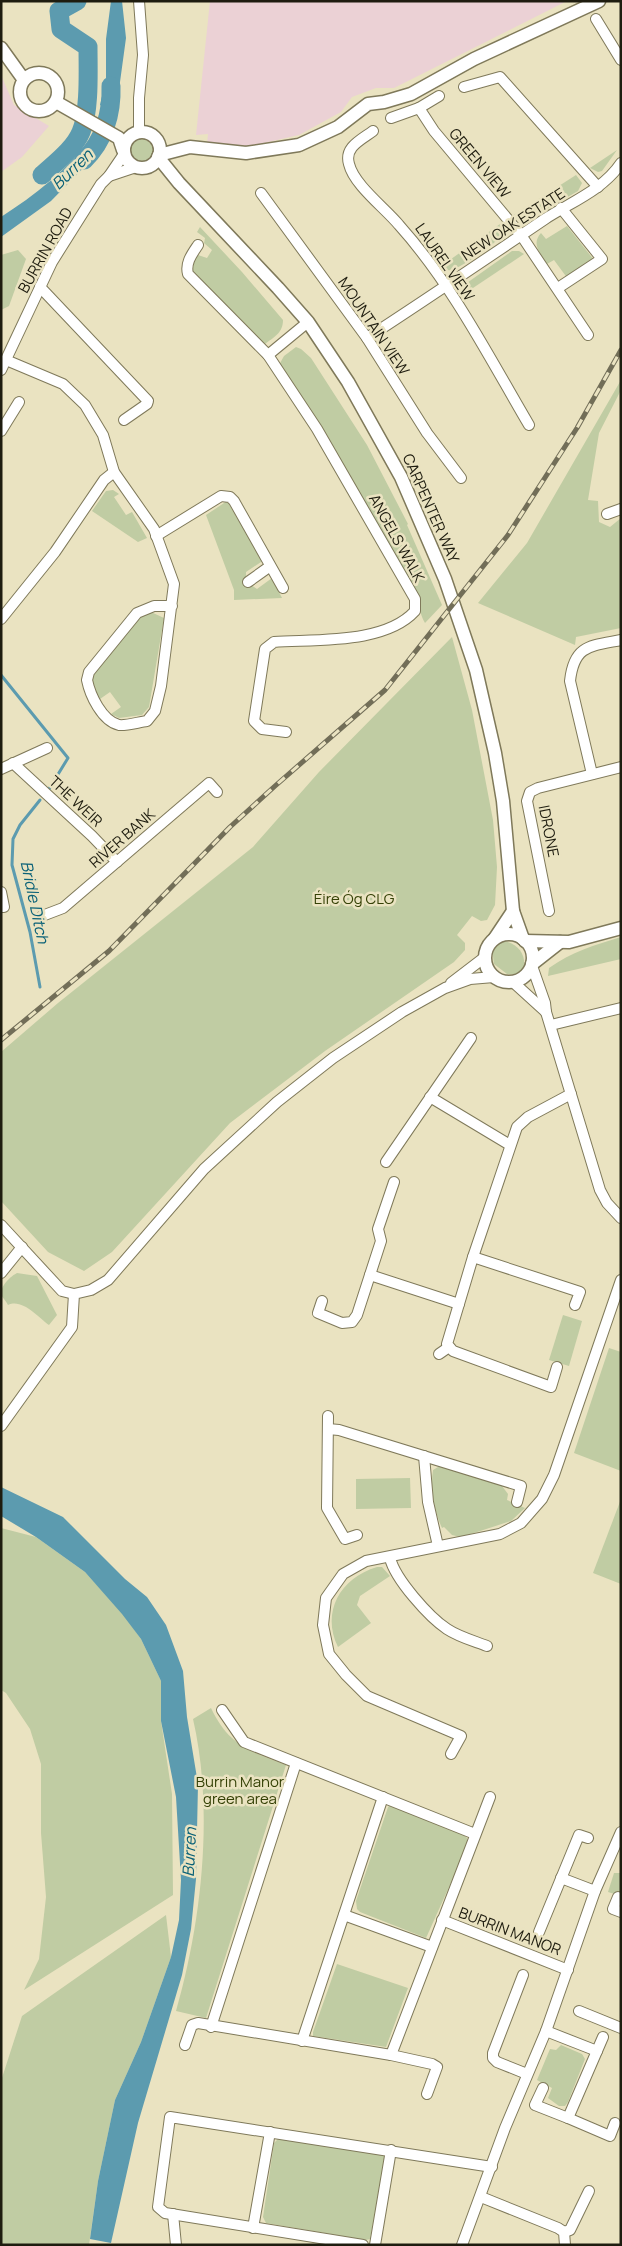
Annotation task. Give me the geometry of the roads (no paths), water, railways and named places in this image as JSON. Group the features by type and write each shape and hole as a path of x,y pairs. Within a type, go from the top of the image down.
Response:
{"street":[{"path":"136,167 127,161 127,142 139,98 143,55 139,1"},
{"path":"155,138 182,148 246,153 299,145 338,128 368,104 384,102 411,94 474,59 598,1"},
{"path":"596,19 621,60"},
{"path":"1,48 24,80"},
{"path":"60,104 56,83 47,74 34,73 24,80 21,85 20,96 30,109 41,111 60,104 127,142 151,134 160,148 156,160"},
{"path":"464,87 500,77 598,187"},
{"path":"391,118 419,108 439,96"},
{"name":"GREEN VIEW","path":"419,108 434,131 521,236 588,335"},
{"name":"LAUREL VIEW","path":"373,131 351,147 348,154 352,174 400,226 446,286 529,425"},
{"name":"BURRIN ROAD","path":"1,370 40,287 66,238 101,184 109,176 127,142"},
{"path":"109,176 156,160 182,148"},
{"name":"CARPENTER WAY","path":"156,160 308,322 330,352 401,477 426,532 460,619 476,670 495,753 505,821 513,911 524,940"},
{"name":"NEW OAK ESTATE","path":"367,338 561,208 598,187 619,169"},
{"name":"MOUNTAIN VIEW","path":"261,193 367,338 427,433 461,478"},
{"path":"558,288 602,259 561,208"},
{"name":"ANGELS WALK","path":"198,244 188,262 186,268 188,274 268,355 317,429 415,599 415,611 407,620 390,629 370,635 274,642 265,649 254,721 262,729 286,732"},
{"path":"40,287 148,400 147,404 124,420"},
{"path":"268,355 308,322"},
{"path":"6,360 64,384 85,404 103,435 114,472 154,529 174,584 172,606 161,686 155,711 147,721 119,725 108,720 97,704 87,680 89,672 137,613 154,606 172,606"},
{"path":"1,431 19,402"},
{"path":"1,619 55,552 104,480 114,472"},
{"path":"156,536 221,496 230,497 282,588"},
{"path":"607,514 621,509"},
{"path":"248,582 269,567"},
{"path":"592,774 570,681 572,666 576,657 588,647 621,640"},
{"path":"1,769 47,748"},
{"name":"THE WEIR","path":"13,763 92,836 117,862"},
{"name":"IDRONE","path":"550,911 528,801 530,792 538,788 621,767"},
{"name":"RIVER BANK","path":"42,916 63,908 209,783 217,792"},
{"path":"1,892 4,906 1,907"},
{"path":"513,911 489,944 485,957 487,968 494,977 503,982 513,982 524,977 532,965 560,942"},
{"path":"495,938 513,934 524,940 560,942 621,928"},
{"path":"524,940 532,952 532,965 600,1190 607,1203 621,1218"},
{"path":"1,1225 62,1291 74,1294 91,1290 108,1280 204,1169 278,1102 353,1044 402,1012 445,988 485,957"},
{"path":"445,988 470,979 494,977"},
{"path":"513,982 546,1012"},
{"path":"551,1025 621,1008"},
{"path":"386,1162 471,1038"},
{"path":"557,1368 551,1387 453,1351 449,1346 447,1338 510,1144 517,1128 528,1117 571,1094"},
{"path":"430,1097 510,1144"},
{"path":"322,1301 318,1313 342,1323 352,1322 357,1315 381,1241 378,1229 394,1182"},
{"path":"1,1273 22,1247"},
{"path":"473,1257 580,1292 575,1305"},
{"path":"370,1275 459,1304"},
{"path":"451,1754 461,1736 367,1696 329,1654 323,1625 326,1598 333,1585 343,1574 366,1561 390,1558 500,1534 521,1523 542,1499 554,1475 621,1280"},
{"path":"1,1426 72,1327 74,1294"},
{"path":"439,1354 449,1346"},
{"path":"328,1416 327,1508 345,1539 357,1535"},
{"path":"328,1429 339,1430 521,1486 517,1502"},
{"path":"424,1456 428,1502 438,1546"},
{"path":"390,1558 392,1566 410,1590 448,1630 487,1646"},
{"path":"222,1710 244,1742 475,1834"},
{"path":"212,2027 296,1763"},
{"path":"302,2041 383,1797"},
{"path":"391,2055 490,1797"},
{"path":"462,2245 527,2074 546,2031 594,1891 621,1832"},
{"path":"539,1932 579,1835 588,1838"},
{"path":"561,1878 594,1891"},
{"path":"618,1897 613,1909 621,1912"},
{"path":"344,1915 432,1947"},
{"name":"BURRIN MANOR","path":"442,1920 568,1970"},
{"path":"523,1975 493,2053 493,2058 527,2074"},
{"path":"579,2011 621,2028"},
{"path":"185,2045 192,2025 198,2023 212,2027 391,2055 432,2064 437,2067 427,2094"},
{"path":"546,2031 597,2051"},
{"path":"568,2118 603,2038"},
{"path":"543,2088 535,2105 610,2136 615,2123"},
{"path":"363,2245 165,2213 158,2207 170,2117 492,2167"},
{"path":"253,2228 270,2132"},
{"path":"375,2245 391,2150"},
{"path":"564,2232 570,2230 588,2191"},
{"path":"481,2197 564,2232"},
{"path":"173,2214 176,2245"},
{"path":"564,2232 565,2245"}],"water":[{"path":"111,1 122,1 126,38 114,114 100,105 106,80 106,39"},
{"path":"92,138 103,144 99,152 51,201 1,237 1,217 50,181 72,161"},
{"path":"1,1487 63,1517 125,1579 147,1597 166,1625 183,1671 187,1717 198,1784 196,1879 191,1929 182,1975 138,2123 111,2243 90,2239 98,2181 115,2100 141,2042 171,1957 179,1920 181,1880 176,1797 161,1721 161,1681 141,1639 85,1572 36,1537 1,1516"}],"waterway":[{"path":"42,175 74,144 84,123 88,90 88,47 61,29 59,11 77,1"},
{"name":"Burren","path":"84,160 102,135 110,106 111,86"},
{"name":"Bridle Ditch","path":"1,675 68,758 49,789"},
{"name":"Bridle Ditch","path":"40,800 20,825 13,839 12,865 30,932 40,987"}],"railway":[{"path":"1,1040 109,951 230,827 385,690 508,535 577,428 621,350"}],"park label":[{"name":"Éire Óg CLG","path":"354,898"},
{"name":"Burrin Manor green area","path":"240,1790"}]}
